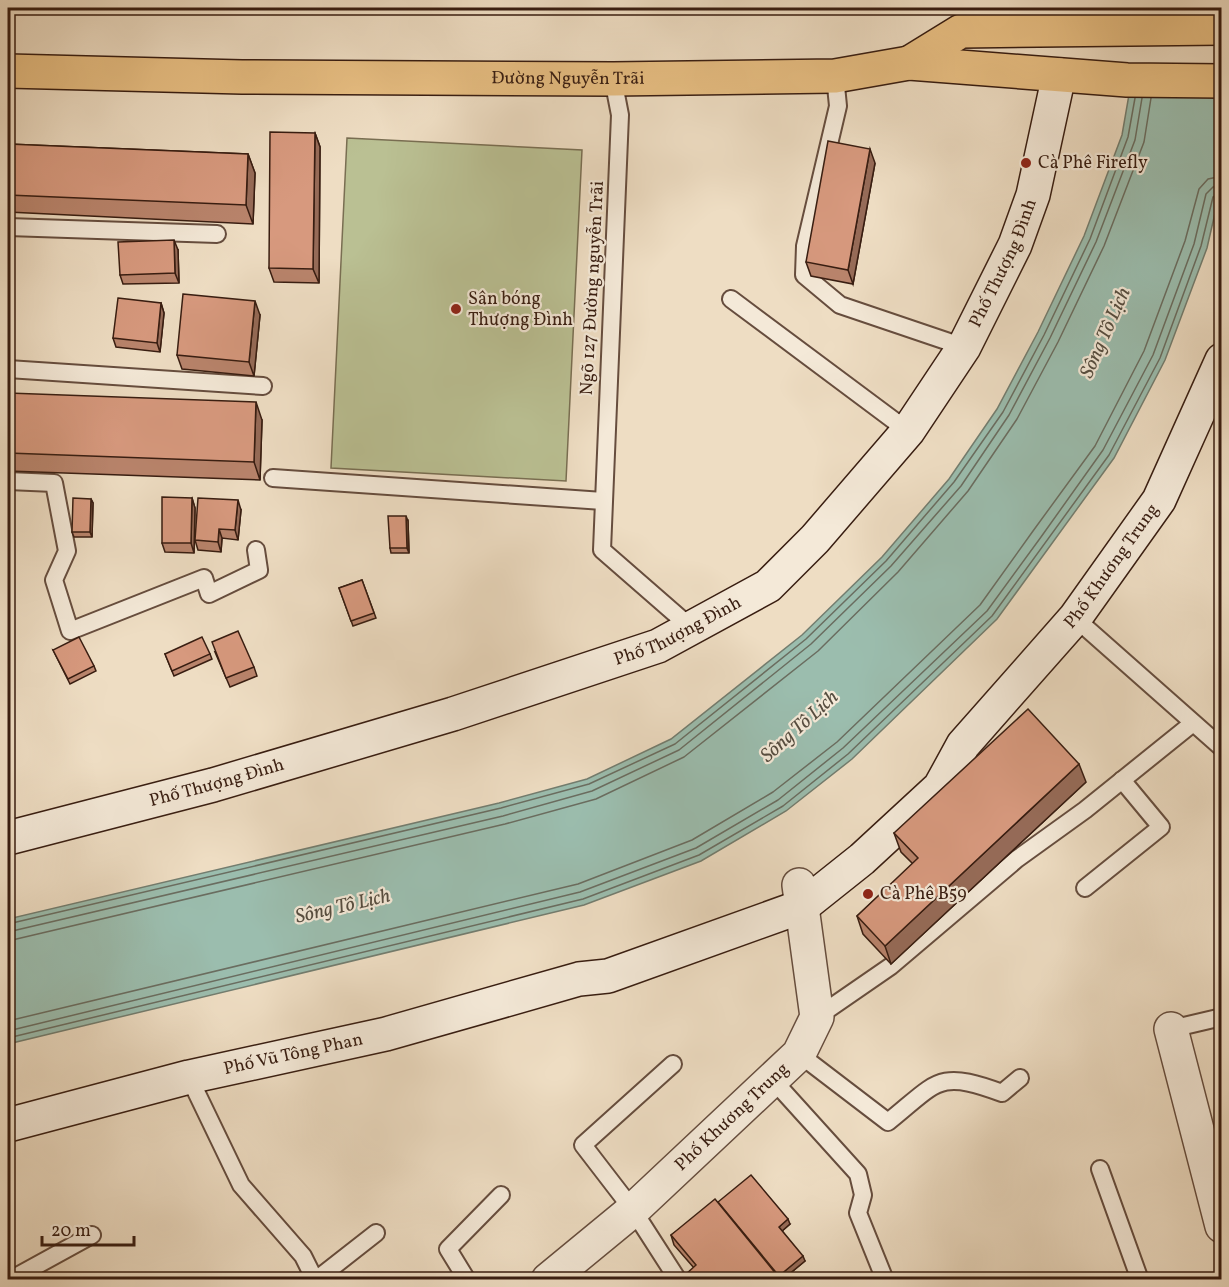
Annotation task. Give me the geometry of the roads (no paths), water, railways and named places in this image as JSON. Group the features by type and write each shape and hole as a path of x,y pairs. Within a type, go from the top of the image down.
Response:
{"main road":[{"path":"909,63 961,31 1221,28"},
{"name":"Đường Nguyễn Trãi","path":"8,71 242,77 613,79 835,75 909,63 1126,80 1221,81"},
{"name":"Phố Thượng Đình","path":"8,838 213,785 453,714 658,646 768,586 815,539 908,431 964,347 1015,245 1033,195 1059,75"},
{"name":"Phố Khương Trung","path":"801,896 850,843 926,771 963,745 1075,618 1159,500 1221,360"},
{"path":"801,896 817,1017"},
{"name":"Phố Vũ Tông Phan","path":"8,1125 189,1077 386,1034 579,979 598,959 801,896"},
{"name":"Phố Khương Trung","path":"548,1280 633,1210 773,1080 799,1054 817,1017"},
{"path":"1171,1029 1221,1227"}],"lane":[{"path":"835,75 838,106 805,246 804,275 840,305 964,347"},
{"name":"Ngõ 127 Đường nguyễn Trãi","path":"613,79 621,116 602,550 680,618 688,631"},
{"path":"8,227 217,234"},
{"path":"731,299 908,431"},
{"path":"8,369 263,386"},
{"path":"273,478 603,501"},
{"path":"8,481 54,483 67,551 54,579 69,631 204,578 209,594 259,570 256,550"},
{"path":"1075,618 1221,748"},
{"path":"817,1017 891,966 1017,859 1193,723"},
{"path":"1085,888 1161,827 1122,780"},
{"path":"1171,1029 1221,1017"},
{"path":"799,1054 888,1122 943,1080 968,1080 1002,1093 1020,1077"},
{"path":"673,1064 583,1145 633,1210 678,1280"},
{"path":"189,1077 241,1185 303,1256 315,1280 376,1233"},
{"path":"773,1080 858,1174 863,1195 858,1213 885,1280"},
{"path":"1100,1168 1140,1280"},
{"path":"467,1280 448,1249 501,1195"},
{"path":"10,1280 92,1235"}],"water":[{"name":"Sông Tô Lịch","path":"1144,8 1221,8 1221,187 1207,248 1165,360 1114,458 997,619 852,759 786,811 701,861 584,905 8,1044 8,919 499,803 587,779 671,739 802,635 882,557 949,479 997,409 1038,332 1084,236 1122,135"}],"place":[{"name":"Cà Phê Firefly","path":"1026,163"},
{"name":"Sân bóng Thượng Đình","path":"456,309"},
{"name":"Cà Phê B59","path":"868,894"}]}
